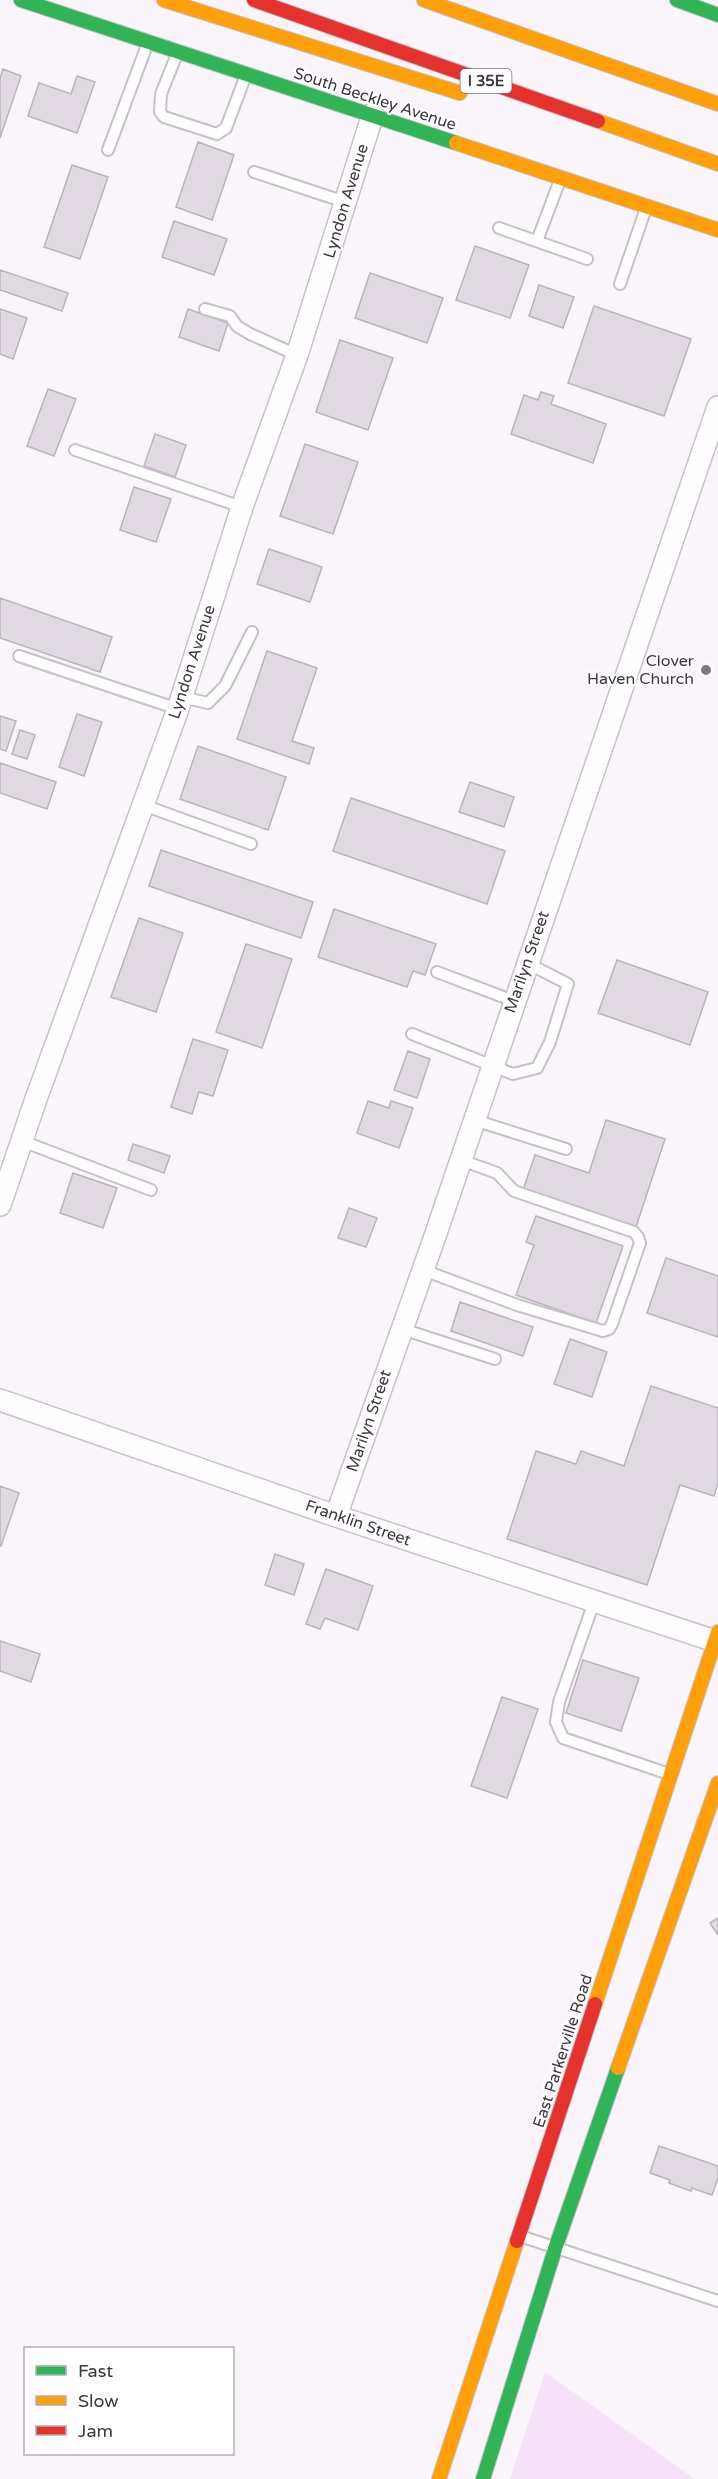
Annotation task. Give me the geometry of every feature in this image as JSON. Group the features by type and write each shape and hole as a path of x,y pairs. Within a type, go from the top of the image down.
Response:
{"main road":[{"name":"South Beckley Avenue","path":"21,0 373,114 718,230"},
{"path":"164,0 439,88 473,96"},
{"name":"I 35E","path":"254,0 718,164"},
{"path":"424,0 718,104"},
{"path":"677,0 718,15"},
{"path":"496,100 611,125"},
{"name":"East Parkerville Road","path":"439,2479 717,1639"},
{"path":"483,2479 556,2246 718,1783"}],"street":[{"name":"Lyndon Avenue","path":"0,1205 179,703 242,507 297,355 373,114"},
{"name":"Marilyn Street","path":"336,1516 461,1160 718,407"},
{"name":"Franklin Street","path":"0,1400 336,1516 594,1602 717,1639"}],"lane":[{"path":"108,150 148,42"},
{"path":"178,51 161,94 160,112 164,117 217,134 226,128 246,73"},
{"path":"254,172 345,202"},
{"path":"537,241 561,179"},
{"path":"620,284 647,207"},
{"path":"499,228 587,259"},
{"path":"205,309 230,316 237,326 250,334 297,355"},
{"path":"75,450 242,507"},
{"path":"19,656 179,703 208,703 225,686 252,632"},
{"path":"143,805 251,844"},
{"path":"412,1034 513,1074 537,1068 550,1042 568,984 527,963"},
{"path":"437,972 514,1001"},
{"path":"474,1120 566,1149"},
{"path":"21,1141 151,1190"},
{"path":"423,1270 517,1305 603,1331 609,1329 612,1324 626,1284 640,1243 633,1232 514,1191 497,1173 461,1160"},
{"path":"402,1329 495,1359"},
{"path":"594,1602 559,1702 556,1722 564,1737 671,1775"},
{"path":"519,2236 556,2246 718,2301"}],"shaded area":[{"path":"545,2372 695,2479 510,2479"}],"building":[{"path":"3,69 21,76 0,138 0,78"},
{"path":"77,76 95,82 77,133 28,116 39,83 71,94"},
{"path":"198,142 234,155 212,220 176,207"},
{"path":"72,165 108,177 80,259 44,247"},
{"path":"174,221 227,239 214,275 162,257"},
{"path":"475,246 529,265 510,318 456,300"},
{"path":"0,270 68,293 62,311 0,290"},
{"path":"370,273 443,298 427,343 355,318"},
{"path":"539,285 574,297 563,328 529,316"},
{"path":"594,306 691,339 664,416 568,383"},
{"path":"0,309 27,318 13,359 0,354"},
{"path":"188,309 228,323 219,351 179,337"},
{"path":"340,340 393,358 368,430 316,412"},
{"path":"48,389 76,399 54,456 27,446"},
{"path":"541,392 554,396 551,404 606,424 593,463 511,434 524,395 538,400"},
{"path":"155,434 186,445 175,477 144,466"},
{"path":"305,444 358,462 333,534 280,516"},
{"path":"134,487 171,499 156,542 120,530"},
{"path":"269,549 322,567 310,602 257,584"},
{"path":"0,598 112,637 100,672 0,638"},
{"path":"267,651 317,668 292,741 314,748 309,764 237,739"},
{"path":"77,714 102,722 84,776 59,767"},
{"path":"0,716 16,721 6,751 0,749"},
{"path":"20,730 35,735 27,759 12,754"},
{"path":"198,746 286,777 268,830 180,799"},
{"path":"0,763 56,782 47,809 0,793"},
{"path":"470,782 514,797 504,827 459,812"},
{"path":"351,798 505,851 487,904 333,851"},
{"path":"161,850 313,902 301,938 149,886"},
{"path":"334,909 436,944 425,975 413,971 407,987 318,957"},
{"path":"139,918 183,933 156,1012 111,997"},
{"path":"246,944 292,959 262,1048 216,1032"},
{"path":"617,960 708,992 690,1045 598,1013"},
{"path":"193,1039 228,1050 213,1096 199,1092 192,1114 171,1107"},
{"path":"408,1051 430,1059 417,1098 394,1090"},
{"path":"368,1101 389,1108 391,1101 413,1108 399,1148 357,1133"},
{"path":"606,1120 665,1139 636,1227 523,1190 535,1155 589,1173"},
{"path":"133,1144 170,1156 164,1173 128,1160"},
{"path":"73,1173 117,1188 103,1228 60,1213"},
{"path":"349,1208 377,1218 366,1247 338,1238"},
{"path":"536,1216 623,1246 596,1323 516,1295 534,1245 526,1242"},
{"path":"666,1258 718,1276 718,1337 647,1313"},
{"path":"460,1302 533,1327 523,1356 451,1331"},
{"path":"570,1339 607,1352 592,1397 554,1384"},
{"path":"651,1386 718,1408 718,1483 714,1496 680,1485 647,1585 507,1539 536,1451 576,1464 581,1451 624,1466"},
{"path":"0,1486 19,1493 1,1546 0,1546"},
{"path":"275,1554 304,1564 294,1595 265,1585"},
{"path":"326,1569 373,1586 358,1630 325,1618 320,1629 306,1624"},
{"path":"0,1641 40,1654 31,1682 0,1671"},
{"path":"583,1660 639,1678 621,1731 566,1713"},
{"path":"502,1697 538,1709 507,1798 471,1786"},
{"path":"718,1918 718,1935 710,1923"},
{"path":"659,2146 718,2166 718,2178 712,2195 692,2188 691,2191 650,2173"}],"traffic: fast":[{"path":"21,0 456,143"},
{"path":"677,0 718,15"},
{"path":"483,2479 556,2246 618,2068"}],"traffic: slow":[{"path":"164,0 460,93"},
{"path":"424,0 718,104"},
{"path":"598,121 718,164"},
{"path":"456,143 718,230"},
{"path":"595,2004 718,1632"},
{"path":"618,2068 718,1783"},
{"path":"439,2479 517,2241"}],"traffic: jam":[{"path":"254,0 598,121"},
{"path":"517,2241 595,2004"}],"place":[{"name":"Clover Haven Church","path":"706,670"}]}
